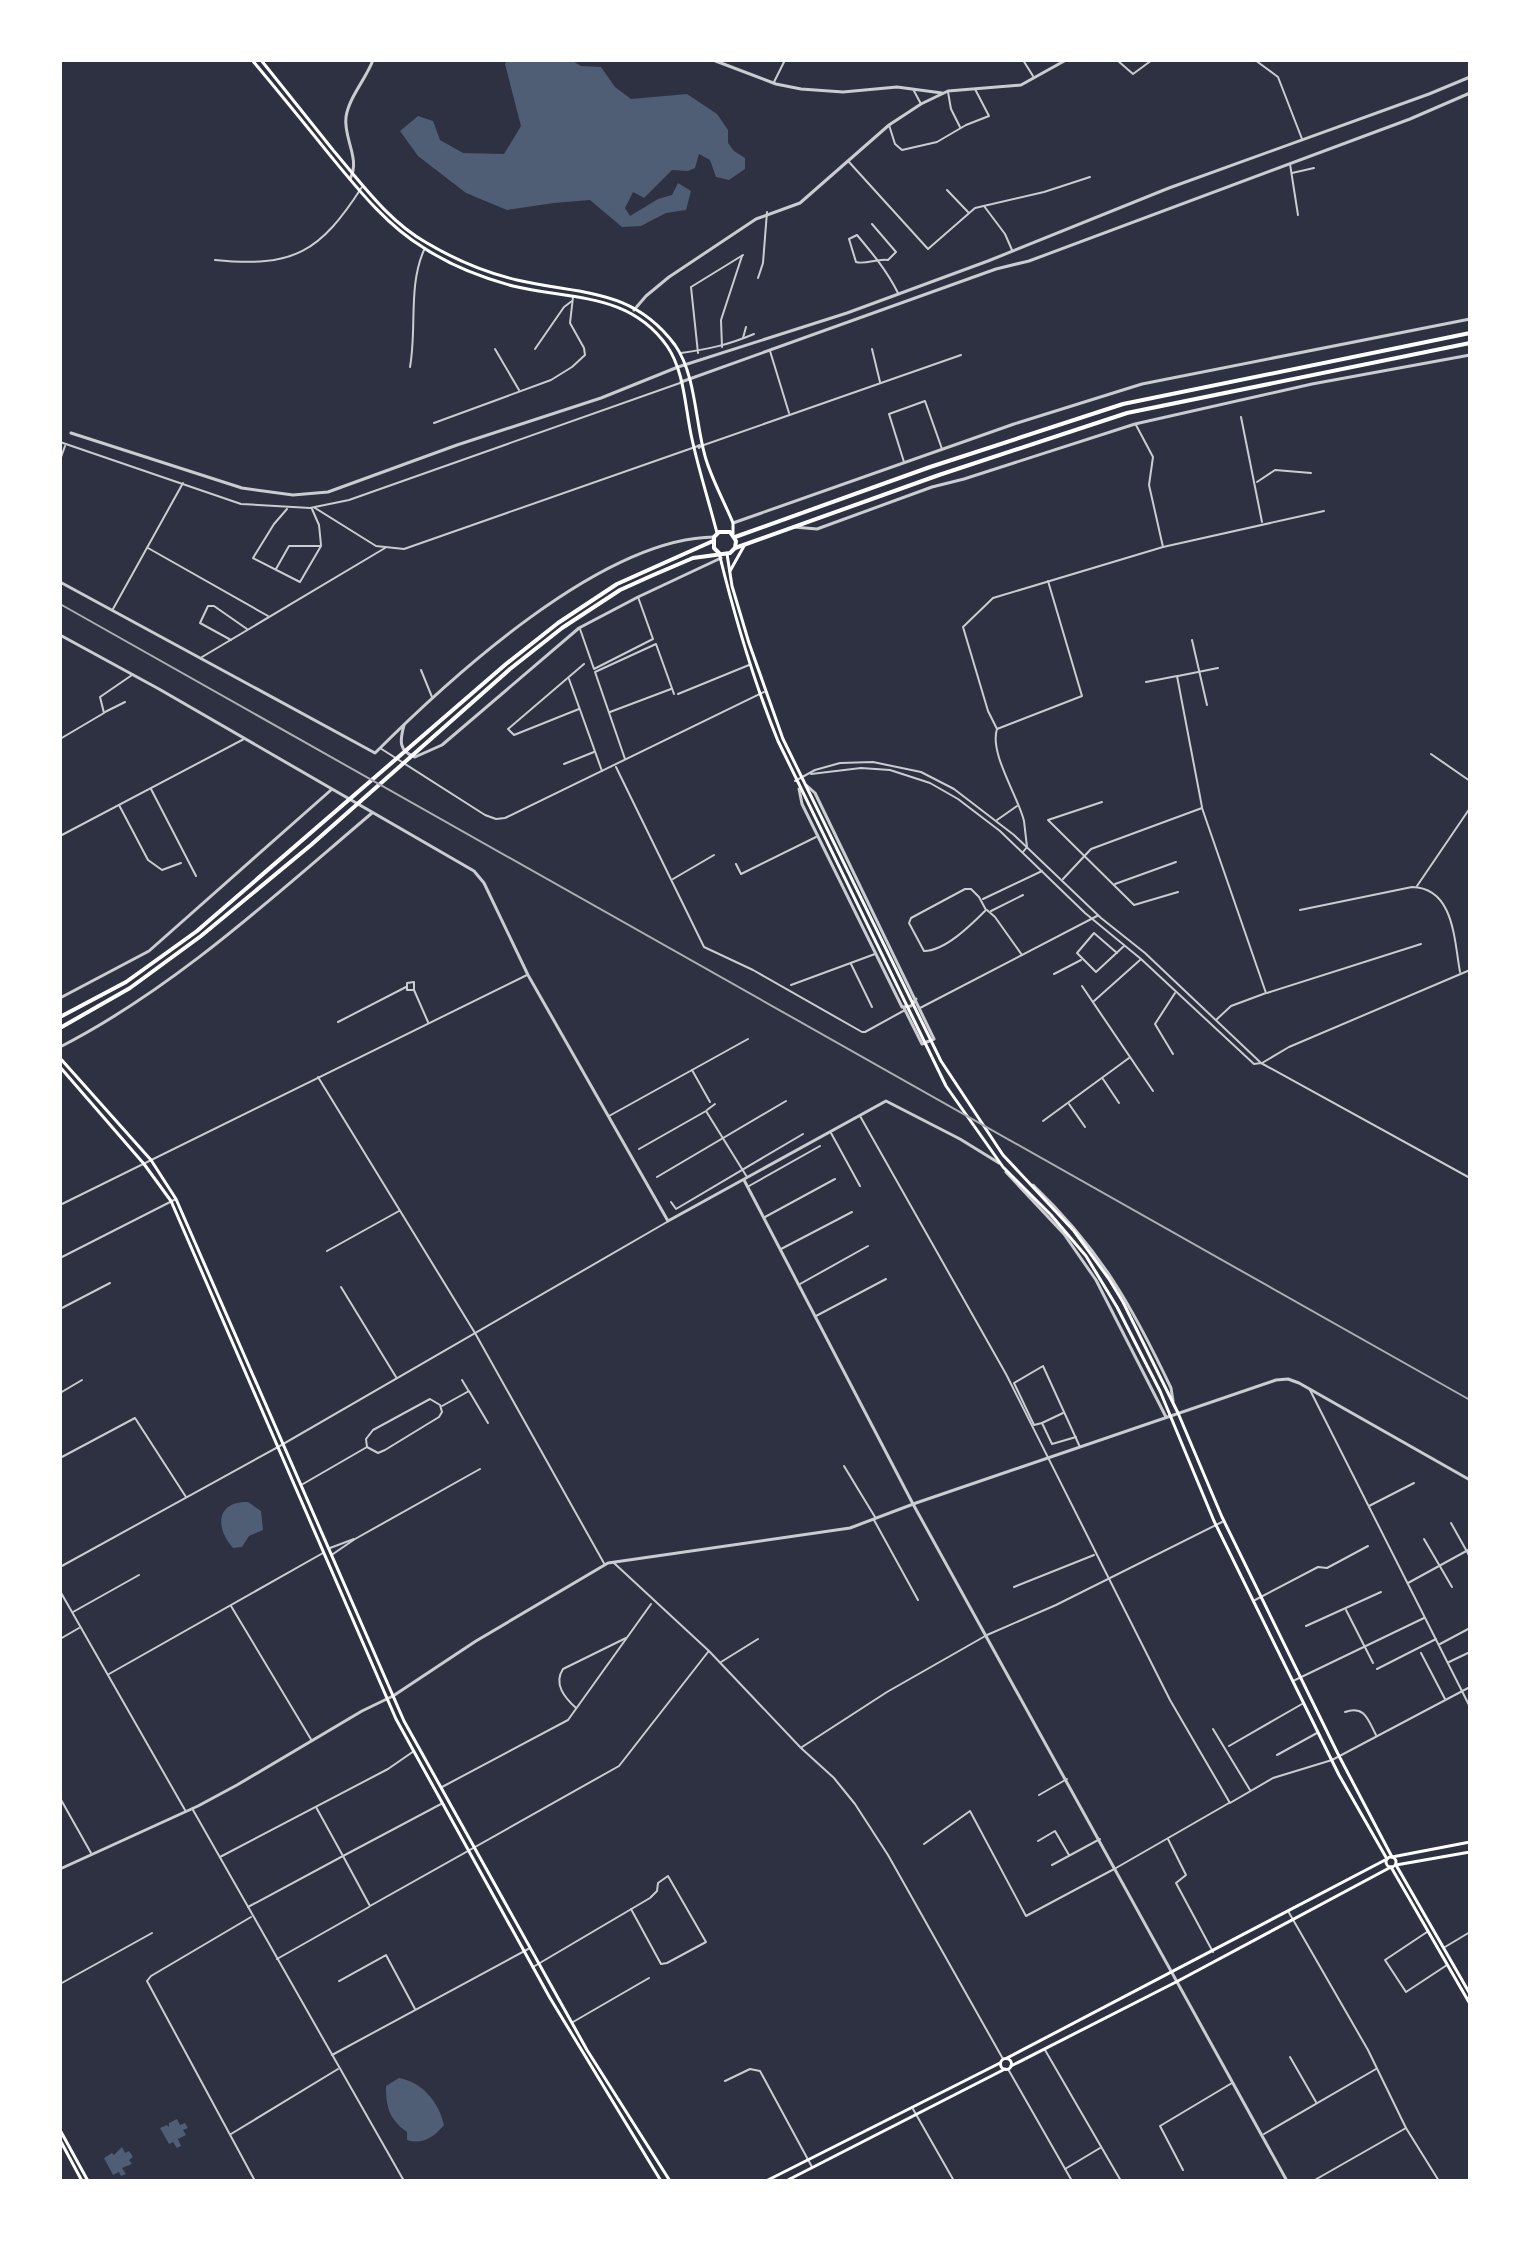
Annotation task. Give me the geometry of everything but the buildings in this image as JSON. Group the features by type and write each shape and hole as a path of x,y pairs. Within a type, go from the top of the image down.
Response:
{"highway":[{"path":"734,536 1123,404 1470,333"},
{"path":"60,1028 164,966 237,907 510,669 562,628 620,590 693,558 727,554 746,543 792,526 1127,413 1470,343"},
{"path":"60,1017 160,960 233,902 528,646 597,596 726,531 734,536"},
{"path":"734,536 735,548"},
{"path":"715,537 714,548 720,556"}],"main road":[{"path":"252,60 350,179 408,231 444,252 517,280 629,304 661,330 680,354 689,380 715,537"},
{"path":"261,60 362,188 404,235 425,249 503,283 603,302 633,313 657,334 678,367 699,446 733,523 734,536"},
{"path":"730,572 746,543"},
{"path":"727,554 762,694 948,1075 1012,1166 1065,1221 1101,1267 1123,1302 1173,1401 1223,1521 1389,1858"},
{"path":"720,556 750,665 795,781 946,1086 1003,1167 1051,1215 1097,1272 1160,1391 1215,1525 1318,1733 1389,1858 1396,1860 1396,1865 1470,1994"},
{"path":"60,1058 151,1160 176,1199 393,1696 572,2023 670,2181"},
{"path":"60,1067 144,1164 171,1201 388,1699 442,1804 533,1967 661,2181"},
{"path":"766,2181 1173,1973 1389,1858 1470,1842"},
{"path":"786,2181 1178,1981 1391,1867 1470,1852"},
{"path":"1389,1858 1386,1864 1391,1867 1428,1932 1443,1950 1470,2004"},
{"path":"1003,2060 1008,2068"},
{"path":"1003,2060 1008,2068"},
{"path":"60,2130 88,2181"},
{"path":"60,2140 82,2181"}],"street":[{"path":"350,179 353,157 346,133 346,118 373,60"},
{"path":"713,60 774,83 823,92 882,87 942,93"},
{"path":"774,83 785,60"},
{"path":"1023,60 1034,77"},
{"path":"633,313 669,277 767,212 785,210 800,203 889,125 921,104 948,91 1012,87 1066,60"},
{"path":"1117,60 1133,74 1152,60"},
{"path":"1255,60 1278,77 1303,140"},
{"path":"71,433 242,488 293,495 328,492 457,445 601,398 678,367 847,313 1169,188 1470,77"},
{"path":"912,88 921,104"},
{"path":"889,125 895,144 902,150 937,142 989,116 974,88"},
{"path":"948,91 951,109 960,128"},
{"path":"60,442 241,504 312,507 349,500 996,269 1029,261 1410,119 1470,93"},
{"path":"848,161 928,249 968,213 984,205 1032,195 1090,177"},
{"path":"1290,163 1298,215"},
{"path":"1292,173 1314,168"},
{"path":"215,260 263,263 303,252 336,225 362,188"},
{"path":"947,190 968,213"},
{"path":"984,205 1005,234 1012,250"},
{"path":"758,278 763,263 767,212"},
{"path":"872,224 896,252 888,260 878,259 862,264 856,262 849,239 857,235 878,259 899,294"},
{"path":"410,367 415,339 415,279 425,249"},
{"path":"698,353 691,287 743,255 721,320 722,347"},
{"path":"535,349 573,298"},
{"path":"434,423 551,380 572,367 585,355 570,323 573,298"},
{"path":"733,523 942,449 1142,384 1470,319"},
{"path":"742,339 746,327"},
{"path":"680,354 722,347 754,334"},
{"path":"495,349 519,391"},
{"path":"872,349 881,383"},
{"path":"770,351 790,414"},
{"path":"312,507 385,548 404,549 961,355"},
{"path":"792,526 817,529 932,487 1135,424 1356,375 1470,355"},
{"path":"905,463 889,414 925,401 942,449"},
{"path":"1237,402 1239,410"},
{"path":"1241,417 1262,523"},
{"path":"1135,424 1153,457 1149,485 1163,547"},
{"path":"60,460 66,444"},
{"path":"1256,482 1275,470 1311,473"},
{"path":"112,610 183,483"},
{"path":"289,507 274,524 253,558 300,582 321,546 319,525 312,507"},
{"path":"1023,852 1027,847 1023,821 1002,764 995,736 997,729 988,711 963,627 993,598 1048,580 1163,547 1324,511"},
{"path":"60,582 375,753 404,723 513,629 593,577 662,546 693,537 715,537"},
{"path":"276,569 289,546 321,546"},
{"path":"147,547 270,617"},
{"path":"201,658 385,548"},
{"path":"404,723 400,740 408,754 415,757 442,745 579,628 720,556"},
{"path":"997,729 1082,696 1048,580"},
{"path":"579,628 594,669 653,639 638,597"},
{"path":"231,640 200,623 208,606 214,606 248,630"},
{"path":"60,635 474,871 496,905 528,975 668,1221"},
{"path":"1192,640 1207,705"},
{"path":"626,761 595,672 656,644 676,694 750,665"},
{"path":"579,709 514,735 508,729 584,664"},
{"path":"1146,682 1218,668"},
{"path":"421,670 433,698"},
{"path":"104,713 100,697 133,674"},
{"path":"1177,676 1202,808 1266,993"},
{"path":"568,677 602,772"},
{"path":"609,712 673,689"},
{"path":"380,748 496,819 532,807 762,694"},
{"path":"60,739 125,702"},
{"path":"60,836 245,738"},
{"path":"564,764 595,752"},
{"path":"1431,754 1470,781"},
{"path":"811,774 815,770 860,761 885,763 912,769 954,789 997,820 1261,1063 1470,1178"},
{"path":"615,766 704,947 753,970 862,1032 914,1004 916,999"},
{"path":"795,781 811,774 875,768 916,778 958,799 1023,852 1092,919 1141,959 1254,1064 1470,970"},
{"path":"799,789 802,804 817,836 922,1044 932,1041 934,1037 815,793 806,785"},
{"path":"150,788 196,876"},
{"path":"60,998 149,951 331,790"},
{"path":"1102,802 1048,820 1134,905 1178,892"},
{"path":"119,804 148,860 162,870 181,863"},
{"path":"997,820 1018,805"},
{"path":"1063,879 1091,849 1202,808"},
{"path":"1416,887 1470,808"},
{"path":"60,1047 87,1034 169,979 253,914 372,813"},
{"path":"736,864 741,874 817,836"},
{"path":"672,880 714,855"},
{"path":"1114,884 1176,862"},
{"path":"982,900 1043,870"},
{"path":"1300,910 1416,887 1433,891 1442,899 1447,911 1460,974"},
{"path":"1022,955 988,911 982,900 971,889 965,889 914,916 909,923 926,952 942,945 988,911 1023,895"},
{"path":"920,1008 1098,915"},
{"path":"1117,953 1094,933 1077,953 1096,972 1117,953 1125,945"},
{"path":"1216,1020 1231,1006 1266,993 1421,944"},
{"path":"791,985 875,954"},
{"path":"1054,974 1082,959"},
{"path":"1093,1002 1141,959"},
{"path":"851,963 872,1007"},
{"path":"60,1205 528,975"},
{"path":"338,1022 406,987 410,981 414,982 414,990 428,1023"},
{"path":"1082,986 1153,1091"},
{"path":"406,987 407,990 414,990"},
{"path":"1173,1054 1155,1024 1176,992"},
{"path":"608,1117 748,1039"},
{"path":"1043,1121 1130,1057"},
{"path":"691,1069 710,1102"},
{"path":"318,1077 475,1333 605,1565"},
{"path":"1102,1078 1119,1103"},
{"path":"657,1177 786,1101"},
{"path":"60,1567 278,1447 668,1221 886,1101 960,1139 1004,1167 1064,1234 1117,1316 1168,1416"},
{"path":"1068,1103 1085,1127"},
{"path":"639,1149 715,1104"},
{"path":"706,1111 743,1170 747,1186 913,1504 1287,2181"},
{"path":"859,1115 1006,1374 1170,1700 1230,1803"},
{"path":"830,1132 860,1186"},
{"path":"671,1202 676,1209 803,1134"},
{"path":"747,1186 820,1146"},
{"path":"1004,1167 1017,1170 1058,1209 1112,1277 1127,1300 1171,1388 1173,1401"},
{"path":"764,1218 835,1179"},
{"path":"60,1258 176,1199"},
{"path":"327,1251 400,1211"},
{"path":"780,1249 852,1212"},
{"path":"799,1284 868,1246"},
{"path":"815,1316 886,1279"},
{"path":"60,1309 110,1283"},
{"path":"341,1287 397,1378"},
{"path":"1065,1412 1034,1425 1014,1383 1041,1366 1044,1368 1065,1412 1080,1447"},
{"path":"60,1869 192,1809 388,1699 476,1641 613,1562 841,1529 1276,1380 1288,1379 1310,1390 1470,1480"},
{"path":"60,1393 82,1380"},
{"path":"462,1380 488,1423"},
{"path":"1310,1390 1470,1707"},
{"path":"367,1447 378,1453 385,1450 439,1417 441,1407 469,1391"},
{"path":"367,1447 366,1439 373,1430 430,1399 441,1407"},
{"path":"60,1458 135,1418 187,1498"},
{"path":"1042,1423 1052,1444 1076,1437"},
{"path":"302,1484 367,1447"},
{"path":"844,1466 918,1600"},
{"path":"332,1555 480,1469"},
{"path":"1368,1506 1414,1483"},
{"path":"801,1748 887,1692 987,1635 1056,1605 1223,1521"},
{"path":"1451,1523 1470,1557"},
{"path":"329,1548 355,1539"},
{"path":"1424,1539 1452,1587"},
{"path":"1253,1601 1318,1567 1327,1568 1368,1546"},
{"path":"1407,1583 1468,1550"},
{"path":"107,1675 324,1552"},
{"path":"1014,1587 1095,1554"},
{"path":"613,1562 709,1651 801,1748 834,1778 855,1804 895,1868 1003,2060"},
{"path":"72,1613 139,1575"},
{"path":"60,1591 185,1811"},
{"path":"1306,1626 1381,1592"},
{"path":"441,1788 568,1720 653,1602"},
{"path":"231,1605 313,1741"},
{"path":"1345,1609 1373,1663"},
{"path":"1293,1681 1425,1617"},
{"path":"60,1639 80,1627"},
{"path":"1439,1645 1470,1628"},
{"path":"576,1708 558,1684 563,1669 627,1638"},
{"path":"720,1662 758,1639"},
{"path":"1377,1669 1436,1639"},
{"path":"276,1960 619,1766 709,1651"},
{"path":"1448,1663 1470,1652"},
{"path":"1421,1653 1446,1700"},
{"path":"924,1844 970,1811 1026,1916 1273,1778 1332,1760 1470,1687"},
{"path":"1229,1746 1304,1703"},
{"path":"1345,1712 1355,1709 1363,1712 1377,1736"},
{"path":"1213,1729 1250,1791"},
{"path":"1277,1755 1318,1733"},
{"path":"219,1857 388,1769 414,1751"},
{"path":"1039,1795 1067,1779"},
{"path":"60,1798 92,1853"},
{"path":"247,1908 442,1804"},
{"path":"316,1807 370,1906"},
{"path":"192,1809 404,2181"},
{"path":"1038,1841 1055,1831 1069,1856"},
{"path":"1168,1838 1186,1875 1176,1883 1213,1952"},
{"path":"1052,1865 1100,1839"},
{"path":"533,1967 539,1964 631,1909 650,1898 657,1891 658,1883 668,1876 706,1942 661,1964 631,1909"},
{"path":"1288,1911 1377,2068 1406,2128 1439,2181"},
{"path":"252,1916 147,1981 255,2181"},
{"path":"1428,1932 1385,1960 1406,1992 1448,1965"},
{"path":"1443,1950 1470,1932"},
{"path":"60,1984 152,1933"},
{"path":"331,2056 530,1948"},
{"path":"339,1981 386,1955 415,2009"},
{"path":"572,2023 649,1978"},
{"path":"1045,2049 1121,2181"},
{"path":"1290,2057 1317,2103"},
{"path":"229,2135 339,2068"},
{"path":"1008,2068 1072,2181"},
{"path":"1262,2135 1377,2068"},
{"path":"725,2081 750,2069 760,2071 812,2168"},
{"path":"1183,2170 1160,2126 1233,2082"},
{"path":"912,2107 954,2181"},
{"path":"1313,2181 1406,2128"},
{"path":"1065,2169 1101,2147"}],"water":[{"path":"507,60 571,60 581,66 601,67 615,87 631,99 687,94 717,114 728,130 728,143 745,158 745,169 729,180 716,177 710,160 699,154 695,168 672,170 644,198 633,192 625,208 630,216 658,199 672,195 678,183 691,191 686,210 666,213 641,226 622,227 590,200 507,210 466,193 418,156 400,131 418,116 433,121 440,140 463,153 504,154 521,126 505,64"},
{"path":"248,1502 261,1511 263,1530 249,1536 242,1547 233,1548 223,1532 222,1517 230,1506"},
{"path":"399,2078 422,2089 438,2109 444,2125 428,2139 407,2140 407,2132 390,2112 386,2086"},
{"path":"177,2119 180,2125 185,2123 188,2128 183,2130 186,2135 178,2139 181,2146 177,2148 173,2142 169,2144 160,2128 169,2127 169,2123"},
{"path":"122,2147 125,2153 129,2151 133,2157 129,2160 132,2164 122,2168 126,2174 121,2176 119,2172 113,2175 104,2158 112,2153 114,2155"}],"railway":[{"path":"60,604 1470,1400"}]}
